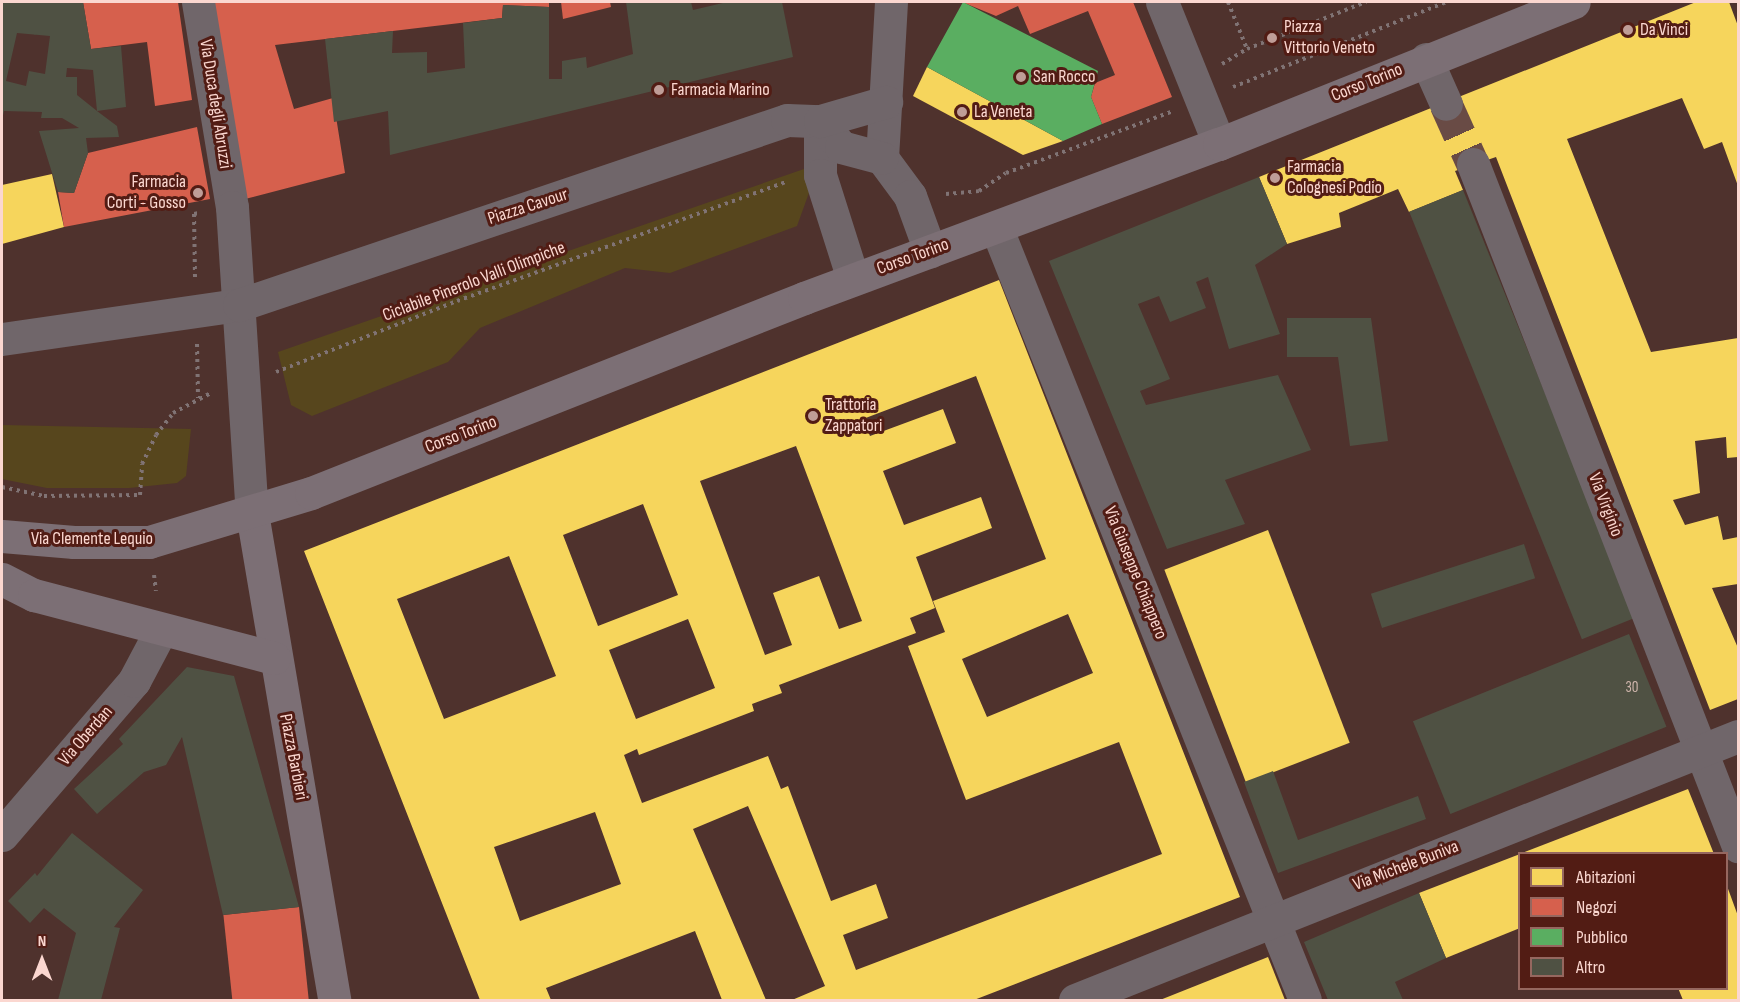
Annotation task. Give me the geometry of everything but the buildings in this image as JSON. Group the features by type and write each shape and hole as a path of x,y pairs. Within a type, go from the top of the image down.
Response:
{"main road":[{"name":"Corso Torino","path":"252,513 853,279 1219,144 1426,59 1574,2"},
{"name":"Via Clemente Lequio","path":"2,536 74,542 150,542 252,513"},
{"name":"Piazza Barbieri","path":"252,513 274,658 321,907 334,1000"},
{"path":"2,579 34,595 274,658"}],"street":[{"name":"Via Duca degli Abruzzi","path":"198,2 232,207 239,305"},
{"path":"889,167 886,102 891,2"},
{"path":"1162,2 1219,144"},
{"path":"1426,59 1446,104"},
{"name":"Piazza Cavour","path":"239,305 787,120 820,121 886,102"},
{"path":"820,121 841,147 889,167 910,196 930,252"},
{"path":"820,121 820,175 853,279"},
{"name":"Via Virginio","path":"1473,164 1738,846"},
{"name":"Via Giuseppe Chiappero","path":"996,227 1305,1000"},
{"path":"2,339 239,305 252,513"},
{"name":"Via Oberdan","path":"2,835 134,681 161,630"},
{"name":"Via Michele Buniva","path":"1075,1000 1274,918 1738,736"}],"path":[{"path":"1228,2 1247,49 1366,2"},
{"path":"889,167 926,196 979,191 1006,174"},
{"name":"Ciclabile Pinerolo Valli Olimpiche","path":"2,488 44,495 140,495 142,464 156,435 173,413 198,398 243,386 457,301 790,180 820,175"}],"shaded area":[{"path":"804,169 810,190 797,226 670,273 625,268 480,328 448,362 312,416 291,405 278,352"},
{"path":"2,425 191,429 186,476 177,483 129,488 47,488 2,479"}],"tunnel":[{"path":"1446,104 1473,164"}],"place":[{"name":"Da Vinci","path":"1628,30"},
{"name":"Piazza Vittorio Veneto","path":"1272,38"},
{"name":"San Rocco","path":"1021,77"},
{"name":"Farmacia Marino","path":"659,90"},
{"name":"La Veneta","path":"962,112"},
{"name":"Farmacia Colognesi Podio","path":"1275,178"},
{"name":"Farmacia Corti - Gosso","path":"198,193"},
{"name":"Trattoria Zappatori","path":"813,416"}]}
